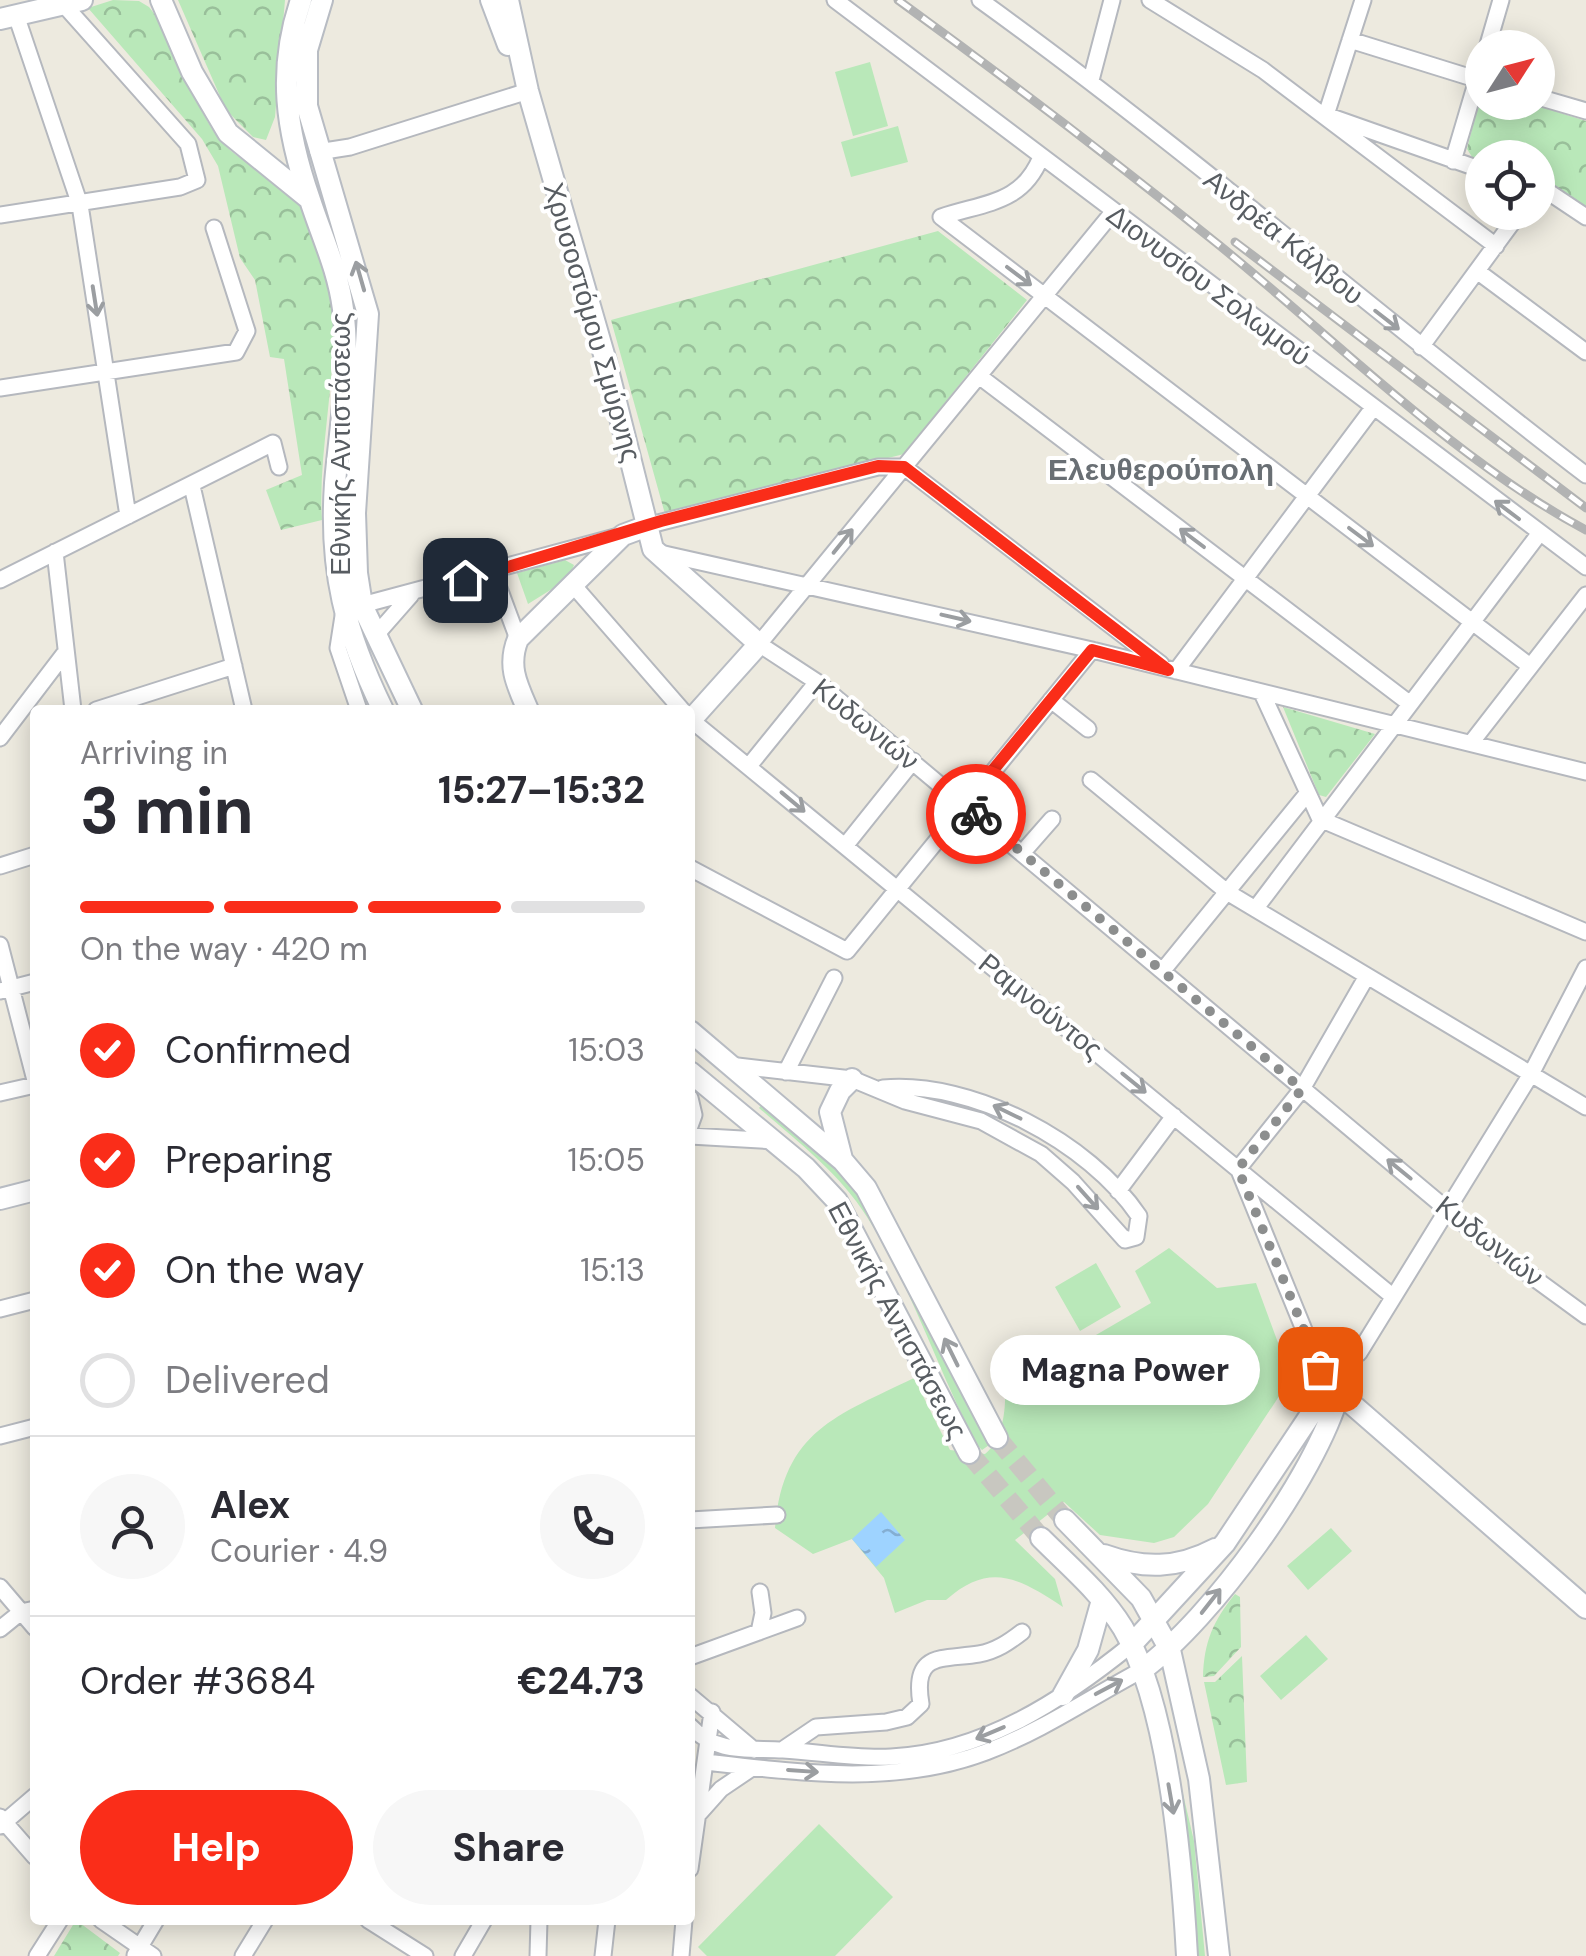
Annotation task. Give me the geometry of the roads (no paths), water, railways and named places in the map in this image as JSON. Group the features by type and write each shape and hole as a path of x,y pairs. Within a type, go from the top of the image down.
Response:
{"main road":[{"path":"161,0 210,108 228,133 309,199"},
{"name":"Εθνικής Αντιστάσεως","path":"301,0 287,45 286,109 309,199 337,272 346,334 334,542 353,610 375,636 410,705"},
{"name":"Εθνικής Αντιστάσεως","path":"322,0 304,72 318,152 363,284 368,314 351,644 381,705"},
{"name":"Χρυσοστόμου Σμύρνης","path":"491,0 528,91"},
{"name":"Χρυσοστόμου Σμύρνης","path":"508,0 528,91 656,552"},
{"path":"8,17 74,3"},
{"path":"255,157 278,149 286,127 286,109"},
{"path":"526,705 514,679 512,653 518,639 623,534 650,525"},
{"name":"Κυδωνιών","path":"656,552 759,644"},
{"path":"695,714 759,644"},
{"name":"Εθνικής Αντιστάσεως","path":"695,1036 843,1161 884,1217 997,1438"},
{"name":"Εθνικής Αντιστάσεως","path":"695,1076 774,1141 837,1201 969,1453"},
{"path":"843,1161 830,1112 840,1091 852,1080"},
{"path":"0,1198 30,1191"},
{"path":"1132,1644 1157,1622 1225,1543 1302,1424 1339,1393"},
{"path":"1339,1393 1578,1603 1586,1618"},
{"path":"1142,1670 1170,1650 1279,1508 1323,1440 1339,1393"},
{"path":"1064,1520 1157,1622 1170,1650 1199,1780 1219,1956"},
{"path":"1041,1538 1102,1600 1132,1644 1142,1670 1172,1800 1187,1956"},
{"path":"1098,1553 1130,1564 1164,1566 1199,1557 1225,1543"},
{"path":"1062,1695 1093,1638 1102,1600"}],"street":[{"name":"Διονυσίου Σολωμού","path":"835,0 1586,568"},
{"name":"Ανδρέα Κάλβου","path":"980,0 1091,80 1586,475"},
{"path":"1091,80 1112,0"},
{"path":"1150,0 1326,114 1496,246"},
{"path":"1326,114 1363,0"},
{"path":"1493,30 1502,0"},
{"path":"0,216 197,180 188,144 74,3"},
{"path":"8,17 80,204 128,516"},
{"path":"1350,40 1465,70"},
{"path":"318,152 350,146 528,91"},
{"path":"1555,102 1586,112"},
{"path":"1326,114 1465,165"},
{"path":"1453,161 1466,120"},
{"path":"1040,157 1031,182 1020,191 941,217 1530,666"},
{"path":"1555,197 1586,216"},
{"path":"759,644 1113,212"},
{"path":"0,388 236,352 247,331 214,228"},
{"path":"1421,347 1507,230"},
{"path":"1478,271 1586,352"},
{"path":"979,376 1409,703"},
{"path":"1172,670 1373,408"},
{"path":"0,580 273,443 279,467"},
{"path":"650,525 878,466 904,467 1172,670"},
{"path":"192,486 243,705"},
{"path":"356,705 338,648 353,610 623,534"},
{"path":"1256,908 1539,534"},
{"path":"55,552 64,654 73,705"},
{"path":"656,552 1092,650 1586,772"},
{"path":"492,572 518,639"},
{"path":"574,586 678,705"},
{"path":"375,636 411,595"},
{"path":"1471,744 1586,595"},
{"name":"Κυδωνιών","path":"759,644 816,682 1164,969 1493,1248 1586,1316"},
{"path":"695,871 848,951 1092,650"},
{"path":"0,738 64,654"},
{"path":"112,705 234,666"},
{"path":"748,766 816,682"},
{"path":"1262,692 1320,819 1586,932"},
{"path":"1051,700 1088,730"},
{"name":"Ραμνούντος","path":"695,724 1391,1294"},
{"path":"844,846 913,762"},
{"path":"1091,780 1227,892 1586,1107"},
{"path":"1164,969 1306,795"},
{"path":"1023,852 1052,818"},
{"path":"0,866 30,857"},
{"path":"0,945 6,989 30,1067"},
{"path":"1359,1353 1391,1294 1531,1074 1586,968"},
{"path":"1339,1393 1320,1369 1238,1169 1302,1089 1367,976"},
{"path":"786,1072 834,978"},
{"path":"729,1065 852,1080 883,1088 944,1091 1016,1116 1118,1190 1139,1216 1140,1229 1131,1240 1115,1231 1073,1182 1012,1135 955,1112 905,1101 883,1088"},
{"path":"0,1093 30,1084"},
{"path":"1118,1190 1174,1116"},
{"path":"695,1136 774,1141"},
{"path":"0,1308 30,1301"},
{"path":"0,1436 30,1428"},
{"path":"695,1520 776,1515"},
{"path":"0,1586 28,1610 0,1629"},
{"path":"758,1632 763,1612 760,1592"},
{"path":"695,1655 798,1618"},
{"path":"782,1750 816,1726 906,1717 921,1704 918,1686 924,1668 935,1658 993,1650 1022,1632"},
{"path":"695,1730 710,1743 754,1750 888,1758 938,1752 1022,1719 1132,1644"},
{"path":"706,1762 856,1775 938,1766 1031,1732 1142,1670"},
{"path":"695,1700 754,1750"},
{"path":"695,1809 710,1743 712,1712"},
{"path":"695,1815 721,1789 752,1768"},
{"path":"30,1800 2,1822 30,1852"},
{"path":"37,1956 57,1925"},
{"path":"107,1925 143,1953 154,1925"},
{"path":"244,1956 262,1925"},
{"path":"376,1925 425,1956"},
{"path":"463,1956 481,1925"},
{"path":"538,1956 540,1925"},
{"path":"603,1956 606,1925"},
{"path":"680,1956 683,1925"}],"water":[{"path":"881,1512 905,1540 876,1567 852,1539"}],"tunnel":[{"path":"997,1438 1065,1520"},
{"path":"969,1453 1041,1538"}],"railway":[{"path":"898,0 1180,214 1442,434 1537,502 1586,530"},
{"path":"1235,242 1586,508"}],"place":[{"name":"Magna Power","path":"1320,1369"}],"district":[{"name":"Ελευθερούπολη","path":"1161,470"}]}
